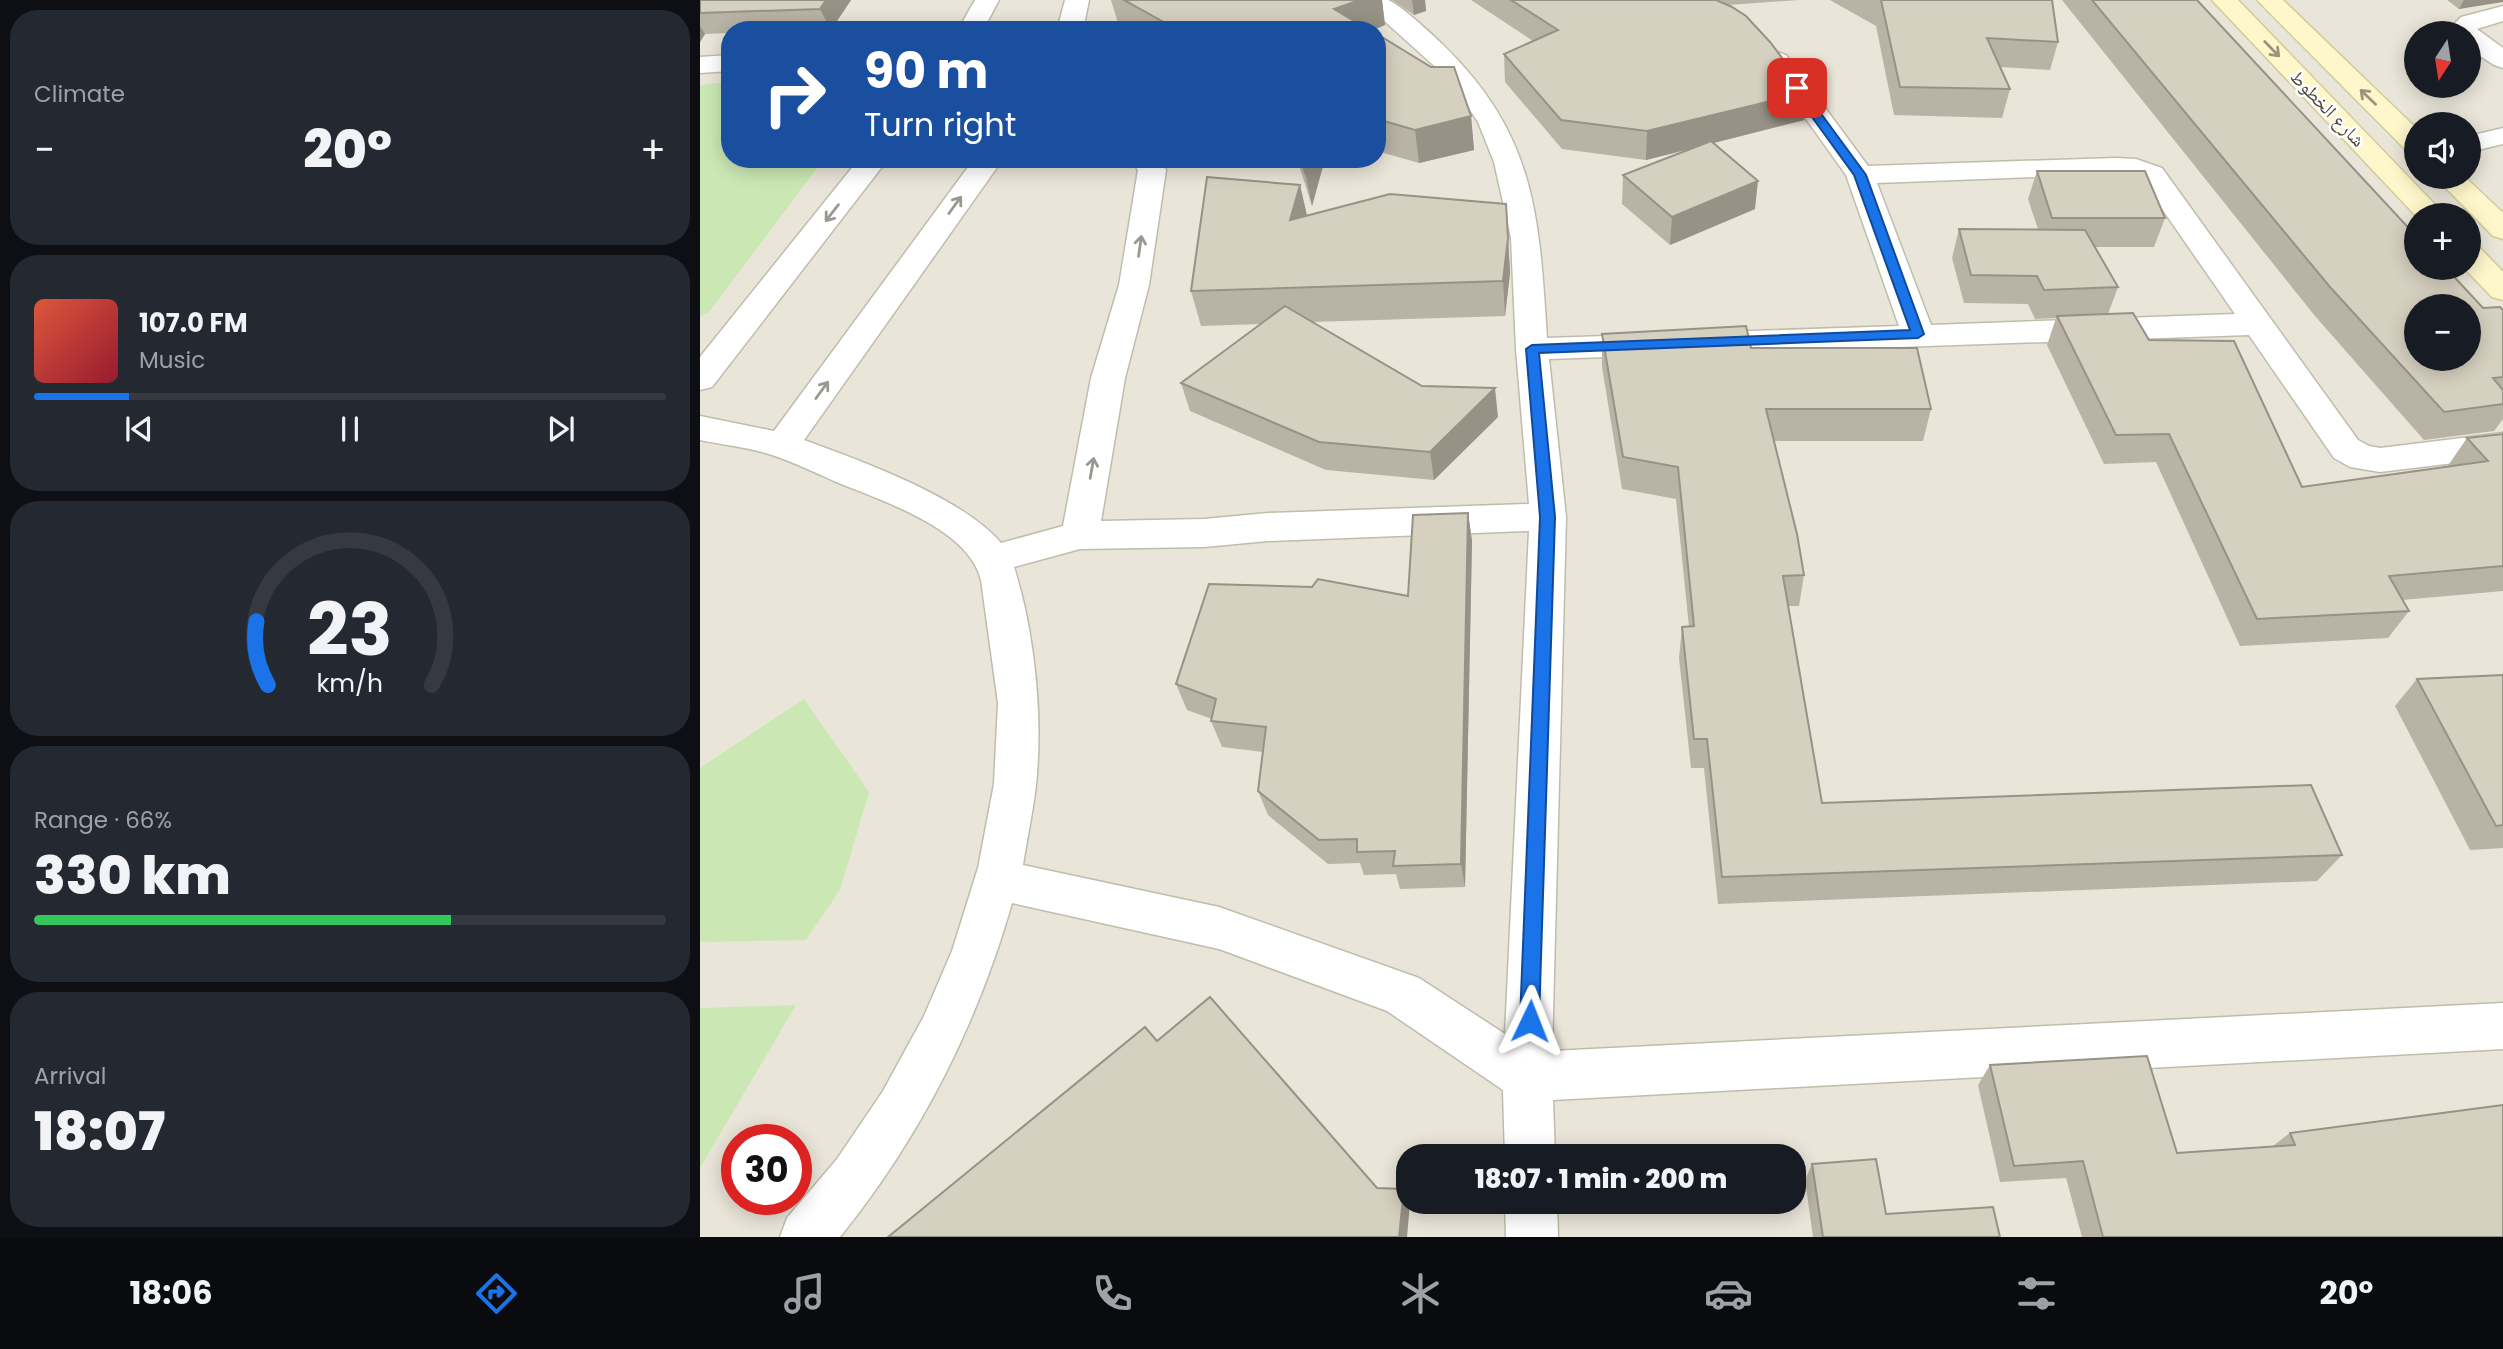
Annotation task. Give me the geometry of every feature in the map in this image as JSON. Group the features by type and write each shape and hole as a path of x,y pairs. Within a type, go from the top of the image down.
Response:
{"street":[{"path":"975,21 987,0"},
{"path":"1072,21 1077,0"},
{"path":"1373,0 1425,42 1461,76 1492,121 1508,162 1522,213 1529,260 1532,349 1548,517 1527,1077 1530,1144"},
{"name":"شارع الخطوط","path":"2224,0 2419,203"},
{"name":"شارع الخطوط","path":"2269,0 2404,132"},
{"path":"2474,21 2503,13"},
{"path":"1756,38 1765,44 1860,175 1918,334"},
{"path":"2482,45 2503,60"},
{"path":"700,65 721,63"},
{"path":"2481,141 2503,136"},
{"path":"1860,175 2136,167 2152,174 2346,449 2362,458 2380,460 2503,444"},
{"path":"700,379 867,168"},
{"path":"782,445 982,168"},
{"path":"1080,535 1108,378 1135,285 1151,168"},
{"path":"2461,189 2503,230"},
{"path":"2481,267 2503,290"},
{"path":"1532,349 2257,324"},
{"path":"700,428 782,445 920,502 965,531 993,559 1013,647 1019,715 1014,797 996,879 971,965 926,1066 839,1201 806,1237"},
{"path":"993,559 1080,535 1204,533 1268,527 1548,517"},
{"path":"996,879 1219,928 1402,994 1527,1077 2503,1026"},
{"path":"1531,1214 1532,1237"}],"shaded area":[{"path":"700,0 2503,0 2503,1237 700,1237"}],"green space":[{"path":"721,83 721,168 817,168 709,312 700,317 700,85"},
{"path":"804,699 869,792 840,890 806,940 700,942 700,768"},
{"path":"796,1005 726,1124 721,1124 721,1132 700,1168 700,1008"}],"building":[{"path":"700,0 826,0 820,9 700,13"},
{"path":"1124,0 1360,0 1334,9 1354,21 1162,21"},
{"path":"1511,0 1716,0 1746,16 1770,42 1808,92 1647,131 1561,120 1504,54 1558,30"},
{"path":"1881,0 2052,0 2058,42 1987,38 2010,89 1900,87"},
{"path":"2092,0 2197,0 2404,223 2404,280 2457,280 2470,294 2404,294 2404,368 2330,287"},
{"path":"1386,40 1431,67 1454,67 1471,116 1415,130 1386,122"},
{"path":"1711,141 1758,181 1672,217 1623,175"},
{"path":"2037,171 2145,171 2165,218 2052,218"},
{"path":"1207,177 1300,185 1290,220 1390,194 1506,204 1508,238 1503,281 1191,291"},
{"path":"1959,229 2085,230 2118,287 2044,290 2037,276 1971,275"},
{"path":"1285,306 1422,386 1495,388 1430,452 1319,442 1181,383"},
{"path":"2481,306 2500,307 2503,310 2503,377 2493,378 2503,390 2503,404 2444,412 2407,371 2481,371"},
{"path":"2133,313 2149,340 2234,341 2302,487 2488,461 2467,438 2503,434 2503,566 2389,576 2409,611 2257,619 2169,434 2116,435 2057,316"},
{"path":"1746,326 1751,348 1917,348 1931,409 1766,409 1797,534 1804,575 1783,576 1822,803 2311,785 2342,855 1722,877 1707,739 1694,739 1682,627 1694,626 1678,467 1623,457 1602,334"},
{"path":"1468,513 1461,864 1393,866 1395,851 1357,852 1357,839 1319,840 1258,791 1266,727 1211,721 1216,699 1176,684 1209,584 1312,587 1318,579 1408,596 1413,515"},
{"path":"2503,675 2503,825 2496,826 2417,679"},
{"path":"1210,997 1377,1188 1396,1189 1396,1214 1401,1214 1399,1237 888,1237 1145,1027 1157,1041"},
{"path":"2147,1056 2177,1153 2295,1145 2290,1133 2503,1105 2503,1237 2103,1237 2083,1161 2014,1166 1990,1065"},
{"path":"1876,1159 1886,1214 1993,1207 2000,1237 1823,1237 1812,1164"}],"route":[{"path":"1530,1021 1548,517 1532,349 1918,334 1860,175 1797,88"}]}
